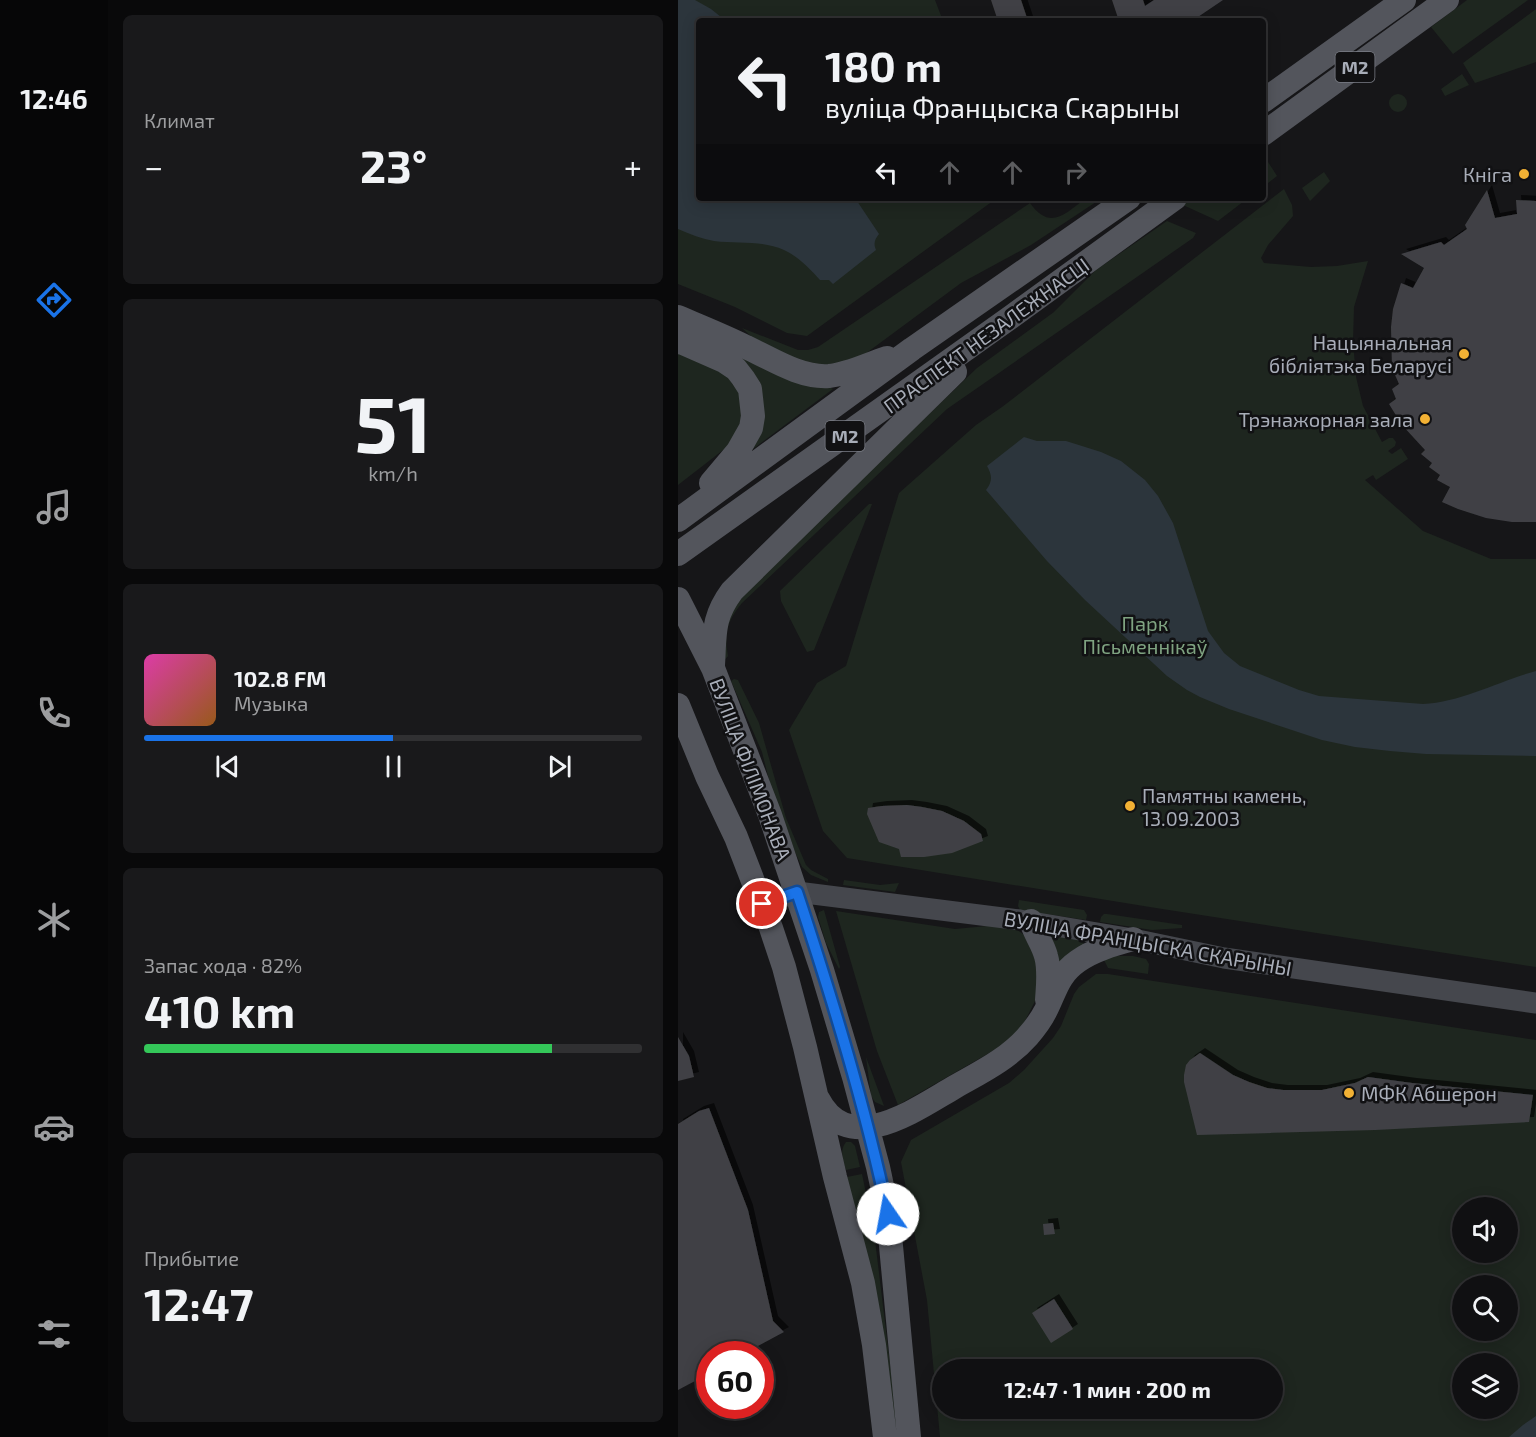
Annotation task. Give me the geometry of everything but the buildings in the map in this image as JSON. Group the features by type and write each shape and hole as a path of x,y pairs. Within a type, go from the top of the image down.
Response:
{"main road":[{"name":"М2","path":"1266,99 1404,0"},
{"name":"М2","path":"1266,132 1447,0"},
{"name":"ПРАСПЕКТ НЕЗАЛЕЖНАСЦІ","path":"680,518 912,349 1125,201"},
{"name":"ПРАСПЕКТ НЕЗАЛЕЖНАСЦІ","path":"678,554 1011,318 1171,201"},
{"path":"678,317 788,367 815,375 843,374 912,349"},
{"path":"713,668 718,615 732,591 1011,318"},
{"path":"678,342 724,361 736,369 750,389 753,416 751,428 738,451 680,518"},
{"path":"678,637 682,606"},
{"name":"ВУЛІЦА ФІЛІМОНАВА","path":"682,606 713,668 770,815 839,1021 868,1127 888,1214 909,1437"},
{"name":"ВУЛІЦА ФІЛІМОНАВА","path":"678,705 707,776 736,837 784,967 863,1283 874,1345 885,1437"},
{"name":"ВУЛІЦА ФРАНЦЫСКА СКАРЫНЫ","path":"762,904 797,892 1030,921 1224,958 1536,1003"},
{"path":"1030,921 1047,957 1049,974 1047,1008"},
{"path":"817,1097 827,1114 844,1125 868,1127 902,1117 993,1065 1021,1044 1047,1008 1057,983 1078,961 1132,939"}],"green space":[{"path":"678,0 935,0 942,18 696,18 696,201 993,201 807,336 787,333 735,307 678,284"},
{"path":"1467,0 1528,0 1453,54 1431,27"},
{"path":"1536,9 1536,62 1475,83 1463,63"},
{"path":"1462,74 1469,85 1445,96 1441,89"},
{"path":"1398,94 1404,97 1407,103 1404,109 1398,112 1392,109 1389,103 1392,97"},
{"path":"1266,159 1277,176 1266,185"},
{"path":"1324,172 1330,181 1310,201 1302,188"},
{"name":"Парк Пісьменнікаў","path":"1284,189 1292,205 1293,216 1268,245 1261,258 1264,263 1311,267 1368,261 1354,307 1353,342 1356,377 1363,406 1382,442 1393,438 1396,442 1395,446 1388,451 1392,454 1401,448 1408,459 1376,480 1373,475 1365,480 1423,531 1491,559 1536,559 1536,967 847,858 823,831 789,730 817,683 846,666 899,493 976,425"},
{"path":"1082,201 1097,201 1031,245 961,283 857,360 814,367 755,340 742,328 798,350 818,347 1030,203 1044,216 1051,218 1064,214"},
{"path":"1189,201 1244,201 1218,221 1183,205"},
{"path":"1167,221 1196,233 1193,238 947,409 742,603 728,628 726,641 728,656 723,662 725,614 977,368 1054,312 1096,270"},
{"path":"678,322 833,389 741,458 764,409 678,332"},
{"path":"678,348 727,371 746,402 736,440 678,485"},
{"path":"869,504 872,504 814,650 807,652 781,601 780,591"},
{"path":"738,680 759,723 786,818 806,865 828,879 828,882 811,875 802,867 795,852 771,788 762,752 731,681"},
{"path":"844,880 880,885 899,883 895,892 843,885"},
{"path":"1019,900 1084,910 1087,915 1086,920 1020,910"},
{"path":"824,910 839,969 826,943 818,917 819,912"},
{"path":"836,911 955,929 1012,926 1036,945 1038,995 1022,1027 1005,1044 898,1105 877,1051"},
{"path":"1104,914 1182,925 1182,928 1152,930 1100,922"},
{"path":"1043,933 1084,934 1083,948 1056,971"},
{"path":"1133,956 1146,959 1149,964 1148,974 1108,968 1103,958"},
{"path":"1096,974 1108,974 1536,1040 1536,1437 940,1437 938,1419 1283,1419 1283,1359 933,1359 927,1300 901,1162 911,1140 1009,1083 1024,1070 1061,1026 1079,987"},
{"path":"866,1057 884,1106 875,1102 871,1096"},
{"path":"846,1142 851,1142 855,1146 860,1167 846,1170 842,1152"},
{"path":"862,1174 874,1232 899,1437 895,1437 847,1177"}],"shaded area":[{"path":"678,0 695,0 722,18 696,18 696,201 857,201 879,234 875,241 876,250 833,284 829,280 820,280 799,260 776,247 714,241 678,229"},
{"path":"1024,437 1037,441 1066,441 1101,452 1121,461 1145,480 1158,496 1173,523 1208,631 1224,653 1240,666 1319,696 1423,704 1466,695 1536,671 1536,756 1426,754 1355,747 1322,740 1229,709 1187,690 1167,676 1085,600 1047,561 986,490 991,478 987,466"},
{"path":"1536,1416 1536,1437 1509,1437 1523,1425"}],"place":[{"name":"Кніга","path":"1524,174"},
{"name":"Нацыянальная бібліятэка Беларусі","path":"1464,354"},
{"name":"Трэнажорная зала","path":"1425,419"},
{"name":"Памятны камень, 13.09.2003","path":"1130,806"},
{"name":"МФК Абшерон","path":"1349,1093"}],"route":[{"path":"762,904 797,892 844,1040 878,1167 888,1214"}]}
